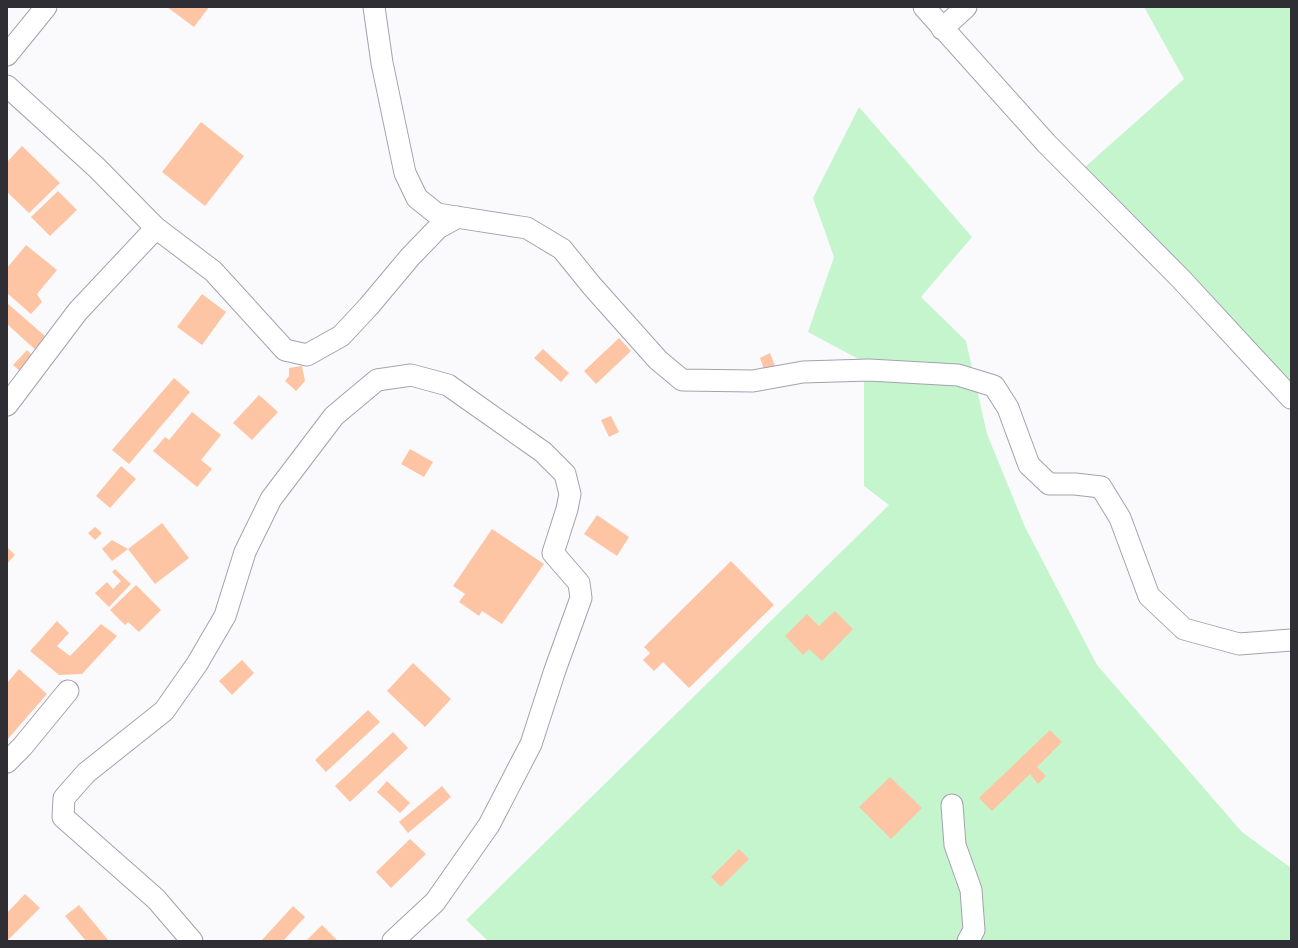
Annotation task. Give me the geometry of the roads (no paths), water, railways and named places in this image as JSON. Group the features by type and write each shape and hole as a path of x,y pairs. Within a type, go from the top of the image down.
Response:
{"street":[{"path":"7,55 46,7"},
{"path":"374,7 382,63 405,173 417,198 437,214 528,228 562,249 592,286 658,360 682,380 753,381 803,372 870,370 958,375 994,386 1008,408 1029,465 1049,484 1075,484 1101,487 1120,518 1149,596 1184,629 1238,644 1291,640"},
{"path":"924,7 942,29 1046,143 1181,279 1291,398"},
{"path":"942,29 966,7"},
{"path":"7,86 97,168 156,228 213,271 285,350 307,355 341,336 369,306 410,257 438,228 458,217"},
{"path":"7,405 78,311 156,228"},
{"path":"192,941 156,899 63,816 64,798 86,773 164,711 197,664 224,616 245,552 271,499 334,416 377,380 411,375 448,385 543,452 565,474 570,494 567,509 553,553 579,583 581,598 554,670 531,744 489,825 435,902 394,941"},
{"path":"7,762 22,747 68,691"},
{"path":"952,805 955,845 971,890 974,930 968,941"}]}
